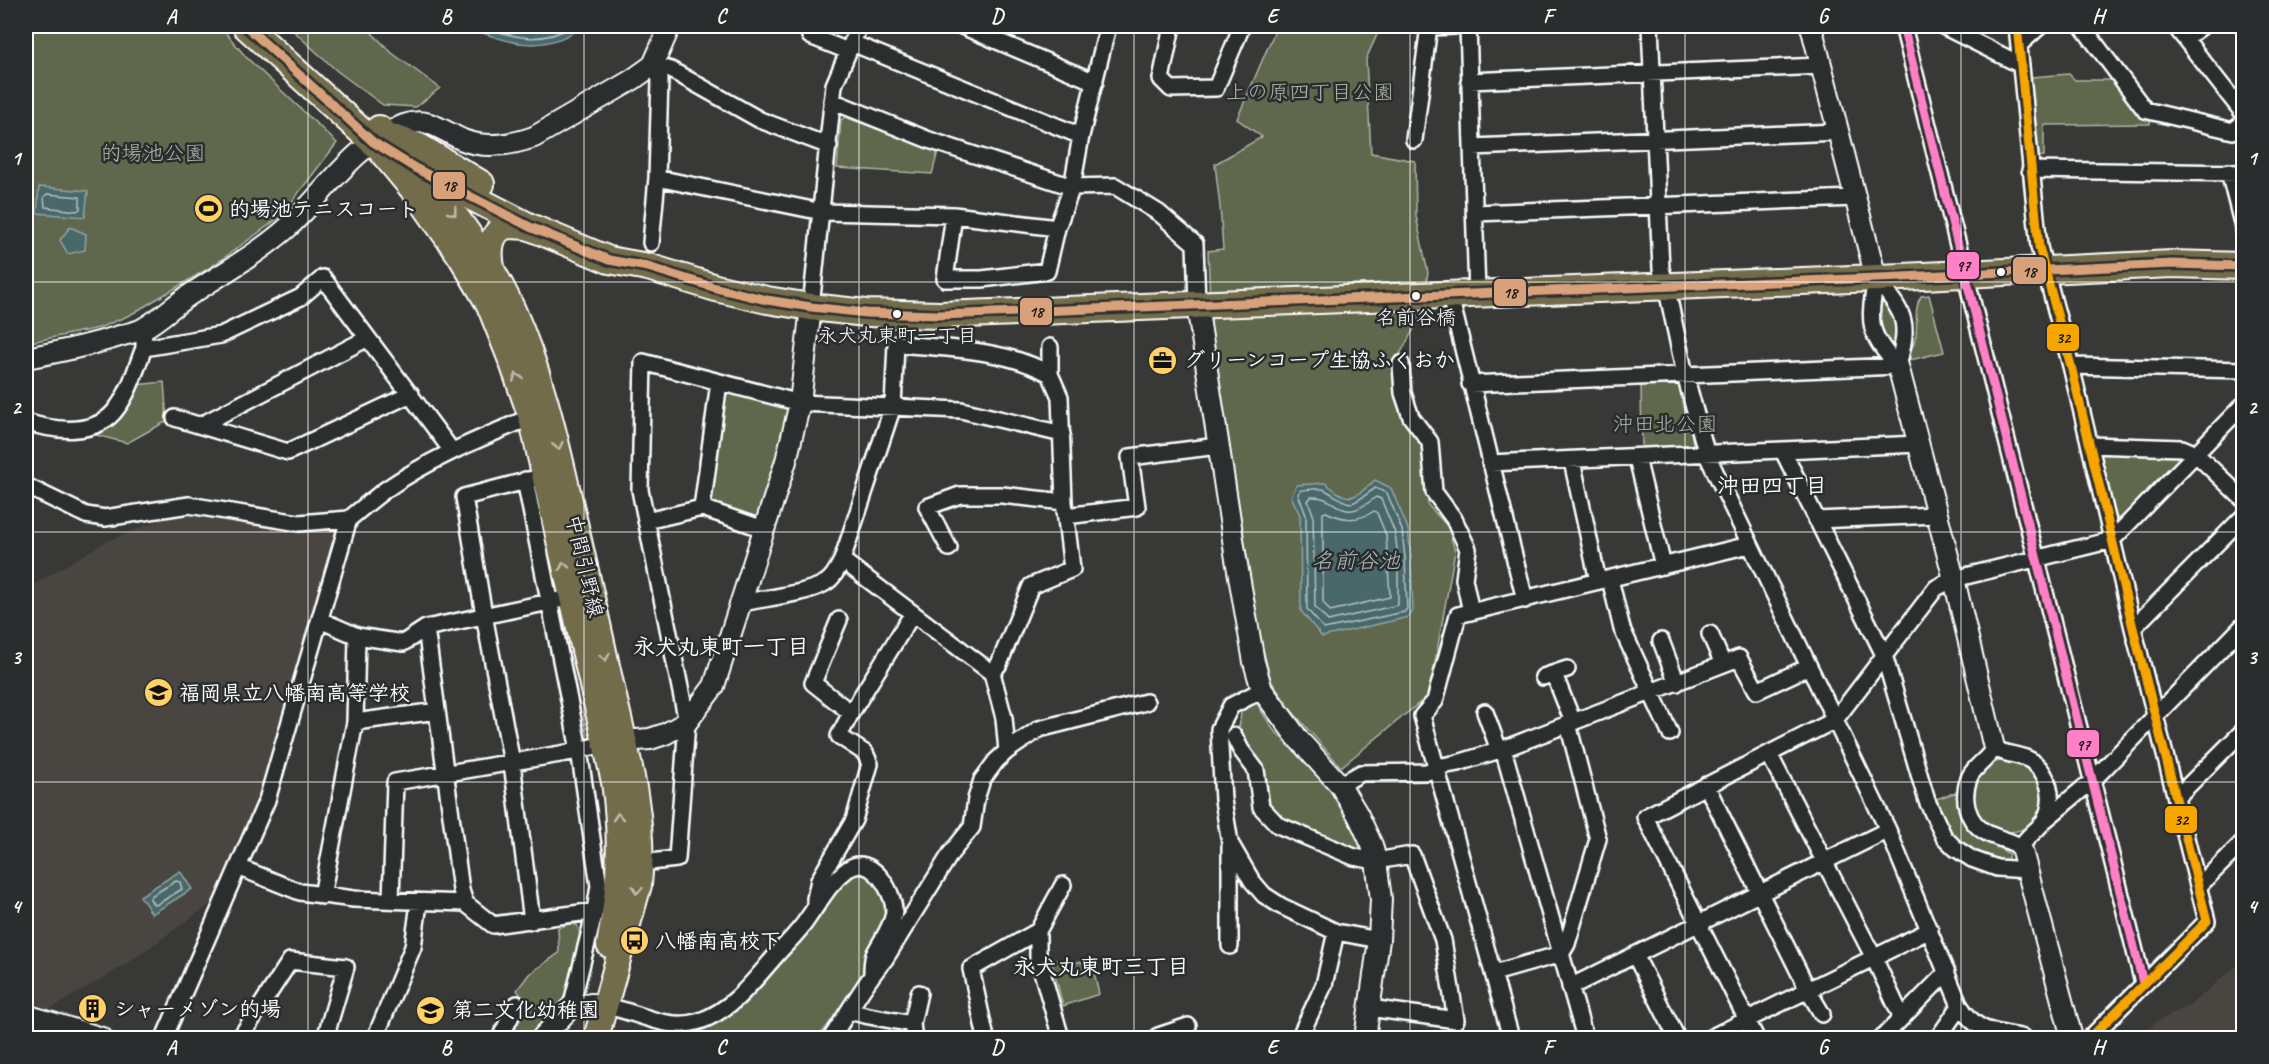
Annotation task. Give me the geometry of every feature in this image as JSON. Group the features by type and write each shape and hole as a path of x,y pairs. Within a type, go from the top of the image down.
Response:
{"highway":[{"path":"246,26 415,168 530,227 609,260 650,255"},
{"path":"270,26 379,138 419,147 495,192 561,226 611,246 650,255 716,288 811,307 866,313 940,315 1443,296 2172,264 2244,266"}],"main road":[{"name":"中間引野線","path":"379,138 447,234 489,305 540,413 535,478 560,599 614,742 638,814 641,863 633,909 590,1005 596,1038"},
{"name":"中間引野線","path":"415,168 461,222 512,308 522,332 614,742 619,818 616,906 608,947 579,1038"},
{"path":"494,276 489,259 489,249 498,232 507,226 530,227"}],"street":[{"path":"26,422 80,430 103,420 116,411 124,396 143,338 188,296 250,256 287,228 356,154 379,138 404,125 418,121 429,122 464,140 480,144 517,143 534,137 632,80 653,65 670,26"},
{"path":"814,26 810,36 850,47 1081,136"},
{"path":"391,900 395,782 512,763 614,742 650,739 687,722 714,686 786,462 800,403 834,85 859,26"},
{"path":"962,26 1095,82"},
{"path":"1172,26 1161,79 1171,88 1216,88 1242,26"},
{"path":"1414,140 1428,26 1455,26"},
{"path":"1468,26 1477,293"},
{"path":"1650,26 1661,269 1685,375 1707,454 1888,830 1960,1006 1977,1033 2024,1038"},
{"path":"1811,26 1876,278 1894,303 1905,326 1905,339 1898,366 1954,579 1994,748 1990,756 1971,774 1965,790 1966,806 1973,822 1986,833 2012,841 2021,847 2072,1038"},
{"path":"1903,26 2143,983"},
{"path":"1943,26 2021,65"},
{"path":"2017,26 2039,247 2071,366 2133,628 2207,921 2090,1038"},
{"path":"2020,44 2040,26"},
{"path":"2082,26 2145,110 2233,131 2244,122"},
{"path":"2175,26 2244,114"},
{"path":"2186,38 2202,26"},
{"path":"954,215 945,279 982,279 1047,271 1057,228 1072,187 1105,27"},
{"path":"653,65 671,70 760,120 829,146"},
{"path":"650,255 657,178 660,79 653,65"},
{"path":"1469,81 1821,66"},
{"path":"832,101 929,140 1072,187 1115,186 1160,213 1195,244 1205,304 1218,446 1247,624 1262,690 1299,740 1340,785 1372,845 1376,861 1381,899 1379,940 1365,1038"},
{"path":"1472,147 1838,132"},
{"path":"2030,170 2236,173 2244,231"},
{"path":"657,178 822,212 954,215 1057,228"},
{"path":"1475,213 1855,198"},
{"path":"26,358 100,343 143,338 222,335 301,297 324,278 452,451"},
{"path":"1876,278 1871,319 1873,333 1882,350 1898,366"},
{"path":"1443,296 1470,384 1525,600"},
{"path":"201,425 368,338"},
{"path":"742,603 809,589 826,583 833,576 842,560 893,406 896,344 972,349 1037,367 1050,374"},
{"path":"992,673 999,664 1031,586 1072,569 1065,509 1060,397 1050,374 1050,347"},
{"path":"641,863 677,859 687,722 640,490 643,362 800,403 961,410 1062,434"},
{"path":"1401,364 1403,393 1411,417 1431,442 1434,492 1454,519 1468,549 1464,579 1471,612"},
{"path":"1470,384 1898,366"},
{"path":"2071,366 2244,370"},
{"path":"702,508 719,382"},
{"path":"175,418 288,452 411,394"},
{"path":"1756,1038 1645,817 1834,720 1936,588 1954,579 2112,540 2243,406"},
{"path":"26,486 86,515 105,518 189,505 299,523 349,519 385,490 452,451 540,413"},
{"path":"1490,463 1918,444"},
{"path":"2090,445 2182,448 2196,454 2244,500"},
{"path":"949,548 927,507 960,495 1002,495 1065,509 1137,507 1130,457 1218,446"},
{"path":"1783,451 1884,655 1927,801 1944,837 1955,848 1972,859 1997,868 2028,870"},
{"path":"1637,458 1663,566"},
{"path":"1572,461 1604,580 1622,629 1670,734"},
{"path":"532,921 512,763 483,615 464,496 535,478"},
{"path":"646,521 702,508 764,530"},
{"path":"1816,520 1937,515"},
{"path":"2133,628 2244,516"},
{"path":"164,1038 267,800 349,519"},
{"path":"1511,1038 1422,716 1435,701 1458,615 1749,545"},
{"path":"842,560 992,673 1004,718 1007,752"},
{"path":"320,620 357,636 403,643 426,628 560,599 598,886 590,1005"},
{"path":"813,910 819,880 854,820 870,764 865,753 839,736 851,712 913,613"},
{"path":"839,620 813,683 851,712"},
{"path":"2021,847 2025,839 2045,820 2092,781 2244,625"},
{"path":"426,628 461,890 465,903 493,925 595,911"},
{"path":"1710,634 1723,664"},
{"path":"322,896 355,722 357,636"},
{"path":"1661,641 1677,683"},
{"path":"1340,785 1361,774 1428,772 1437,767 1458,763 1571,723 1739,658 1757,690 1808,667"},
{"path":"1494,973 1561,954 1567,944 1598,839 1571,723 1555,673"},
{"path":"1230,946 1230,843 1223,800 1219,729 1232,706 1262,690"},
{"path":"831,1038 951,853 972,827 976,798 982,780 996,761 1039,729 1146,702"},
{"path":"355,722 437,711"},
{"path":"1485,712 1501,749 1585,1038"},
{"path":"2176,798 2244,730"},
{"path":"1234,736 1256,770 1261,807 1278,825 1354,857 1376,861 1412,855 1443,940 1456,1020 1370,1008"},
{"path":"1994,748 2003,754 2028,759 2042,770 2049,787 2051,804 2045,820"},
{"path":"1769,754 1874,958 1902,1018"},
{"path":"1706,784 1822,1014"},
{"path":"2050,797 2059,804 2066,804"},
{"path":"1570,987 1888,830"},
{"path":"2199,886 2244,841"},
{"path":"1230,843 1252,881 1264,895 1281,906 1336,932 1379,940"},
{"path":"542,1038 590,1005 676,1026 698,1022 719,1013 737,999 807,921 826,889 850,868 861,865 871,868 887,888 893,900 894,913 873,958 872,973"},
{"path":"238,867 300,892 322,896 419,903 465,903"},
{"path":"1061,1038 1038,958 1038,931 1063,885"},
{"path":"375,1038 413,947 419,903"},
{"path":"1710,1038 1930,930"},
{"path":"986,1038 971,969 1038,931"},
{"path":"1299,1038 1324,985 1336,932"},
{"path":"1635,956 1677,1038"},
{"path":"240,1038 290,961 346,967 325,1038"},
{"path":"1882,1038 1947,972"},
{"path":"850,1011 913,1031 919,993"},
{"path":"500,1038 517,1004"},
{"path":"1938,1038 1960,1006"},
{"path":"26,1015 102,1038"},
{"path":"1158,1038 1158,1036 1188,1026"}],"shaded area":[{"name":"福岡県立八幡南高等学校","path":"183,511 335,527 335,536 261,797 216,900 125,965 49,1010 26,999 26,589 105,542"},
{"path":"2243,960 2243,1038 2151,1038 2150,1029 2154,1023 2191,1004"}],"green space":[{"name":"的場池公園","path":"26,26 220,26 246,57 337,143 280,217 214,265 130,315 99,328 26,343"},
{"path":"288,26 365,26 392,53 440,88 416,107 383,105 337,71"},
{"name":"上の原四丁目公園","path":"1277,26 1381,26 1366,59 1371,153 1415,161 1416,216 1428,273 1420,318 1400,354 1398,393 1423,443 1428,505 1448,527 1455,551 1429,695 1341,767 1292,711 1271,681 1259,633 1211,327 1208,251 1223,249 1215,164 1262,137 1237,119"},
{"path":"2069,74 2075,80 2114,80 2140,115 2150,118 2150,124 2044,125 2044,156 2037,157 2031,77"},
{"path":"845,117 938,151 932,174 837,168 841,120"},
{"path":"1929,295 1944,352 1910,360 1909,353 1916,337 1918,303 1921,296"},
{"path":"1880,303 1889,303 1897,316 1896,349 1890,350 1882,342 1876,320"},
{"path":"164,382 167,421 127,443 92,434 121,417 135,385"},
{"name":"沖田北公園","path":"1678,383 1682,386 1693,443 1687,449 1642,452 1641,385"},
{"path":"730,391 786,404 789,412 760,516 755,518 712,503 708,498 725,395"},
{"path":"2106,451 2178,452 2180,460 2122,520 2114,516 2099,456"},
{"path":"1254,699 1273,729 1333,791 1347,811 1360,847 1356,852 1284,821 1269,807 1263,788 1262,770 1241,738 1239,729 1242,704"},
{"path":"2015,760 2034,770 2042,782 2044,796 2042,810 2034,822 2022,830 2001,832 1982,822 1974,810 1972,789 1982,770 1994,762"},
{"path":"1957,792 1958,807 1965,826 1971,832 2009,854 2007,861 1970,849 1945,825 1933,800"},
{"path":"866,874 883,895 887,910 883,923 866,955 862,976 834,1019 817,1038 726,1038 693,1030 726,1018 741,1006 811,925 840,885 852,876"},
{"path":"569,924 577,925 580,942 574,978 566,999 552,1019 534,1038 506,1038 526,1003 517,990 529,974 559,953 558,928"},
{"path":"1051,960 1092,963 1099,994 1063,1006"}],"water":[{"path":"465,26 583,26 553,41 525,44"},
{"path":"39,187 88,191 85,217 37,213"},
{"path":"70,227 86,234 85,250 68,254 60,240"},
{"name":"名前谷池","path":"1375,480 1391,488 1408,529 1413,610 1409,617 1322,637 1301,611 1300,515 1291,496 1297,485 1326,483 1341,494 1352,496 1357,495"},
{"path":"180,871 192,889 152,914 140,896"}],"transit line":[{"name":"18","path":"246,26 373,142 415,168 530,227 609,260 648,267 716,288 767,300 811,307 866,313 940,315 1902,277 2172,264 2244,266"},
{"name":"97","path":"1903,26 2143,983"},
{"name":"32","path":"2017,26 2039,247 2071,366 2133,628 2207,921 2090,1038"}],"place":[{"name":"的場池テニスコート","path":"208,209"},
{"name":"名前谷橋","path":"1416,296"},
{"name":"永犬丸東町一丁目","path":"897,314"},
{"name":"グリーンコープ生協ふくおか","path":"1163,360"},
{"name":"福岡県立八幡南高等学校","path":"158,693"},
{"name":"八幡南高校下","path":"634,941"},
{"name":"シャーメゾン的場","path":"93,1009"},
{"name":"第二文化幼稚園","path":"431,1010"}],"district":[{"name":"沖田四丁目","path":"1772,486"},
{"name":"永犬丸東町一丁目","path":"721,647"},
{"name":"永犬丸東町三丁目","path":"1101,967"}]}
